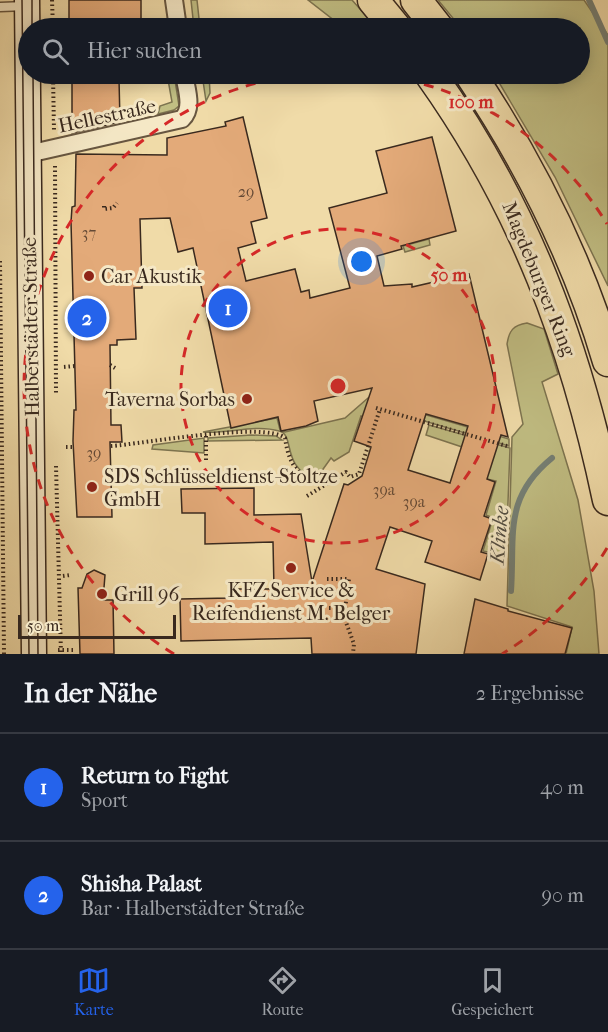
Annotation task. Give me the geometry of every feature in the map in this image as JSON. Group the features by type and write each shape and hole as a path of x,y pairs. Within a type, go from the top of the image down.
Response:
{"highway":[{"path":"373,0 388,18"},
{"path":"416,0 430,18"},
{"name":"Magdeburger Ring","path":"436,84 493,174 540,271 586,402 608,500"},
{"name":"Magdeburger Ring","path":"476,84 522,156 555,224 584,293 608,361"}],"main road":[{"name":"Halberstädter Straße","path":"27,3 27,18"},
{"name":"Halberstädter Straße","path":"28,84 34,654"}],"street":[{"path":"174,0 177,18"},
{"name":"Hellestraße","path":"28,154 182,119 188,112 189,104 186,84"}],"lane":[{"path":"0,7 27,3"}],"path":[{"path":"52,0 53,18"},
{"name":"Halberstädter Straße","path":"53,84 56,400"},
{"path":"104,206 104,209 114,208 117,203"},
{"name":"Halberstädter Straße","path":"0,261 4,654"},
{"path":"110,365 116,368"},
{"path":"64,367 75,366"},
{"path":"306,496 346,472 350,477 359,474 378,408 507,446"},
{"path":"111,446 206,435 251,432 279,434 285,438 289,460 295,469 308,479 325,484"},
{"path":"206,435 206,460"},
{"path":"66,447 73,447"},
{"path":"56,457 61,654"},
{"path":"63,576 70,575"},
{"path":"327,579 349,579 344,617 354,644 353,652"},
{"path":"329,608 346,608"}],"shaded area":[{"path":"191,0 197,0 199,18 193,18"},
{"path":"308,0 352,0 368,18 331,18"},
{"path":"438,0 584,0 608,35 608,286 555,177 500,84 590,84 590,18 453,18"},
{"path":"169,84 176,84 179,106 174,110 158,114 160,106 172,102"},
{"path":"203,84 210,84 210,93 206,101"},
{"path":"429,239 430,245 405,252 403,246"},
{"path":"527,323 544,329 558,374 542,382 578,500 594,591 599,654 566,654 572,627 507,606 512,437 523,424 507,344 512,329"},
{"path":"368,398 509,439 509,446 377,407 376,420 361,416 349,452 334,461 331,458 316,479 297,467 287,438 279,431 260,428 203,432 277,418 280,430 285,432 345,418"},
{"path":"429,425 510,448 506,556 483,551 493,518 486,515 496,481 487,479 462,447 426,435"},
{"path":"276,436 282,440 208,441 208,438"},
{"path":"204,438 204,453 152,449 153,445"}],"building":[{"path":"69,0 141,0 141,18 69,18"},
{"path":"72,84 119,84 120,122 72,133"},
{"path":"243,117 267,218 251,222 256,243 238,248 246,281 295,269 301,292 309,290 310,298 350,288 329,208 387,193 376,151 432,137 456,231 401,246 402,249 377,256 384,286 412,284 412,287 469,274 508,437 501,435 487,479 495,482 484,516 492,519 481,552 488,554 480,580 425,562 432,541 390,527 376,569 425,584 416,654 312,654 311,638 181,641 180,599 230,598 230,589 274,589 273,542 205,544 205,513 182,513 181,489 254,488 254,515 301,514 312,582 344,484 348,485 362,476 371,447 354,441 372,388 314,401 318,421 306,426 281,431 278,417 231,428 193,248 178,252 170,218 140,219 142,288 134,288 136,339 117,340 117,345 110,345 111,425 121,425 122,442 110,442 112,517 77,517 73,441 74,410 76,410 71,222 72,207 75,206 76,154 167,155 167,138 226,126 225,122","holes":["426,414 468,426 450,483 408,470"]},
{"path":"94,570 105,575 103,600 113,600 114,654 80,654 78,588 82,588 87,574"},
{"path":"475,599 508,609 508,611 572,628 565,654 464,654"}],"waterway":[{"name":"Klinke","path":"589,0 608,42"},
{"name":"Klinke","path":"511,591 513,534 519,503 525,488 536,473 552,458"}],"tram line":[{"path":"22,0 22,18"},
{"path":"32,0 32,18"},
{"path":"23,84 29,654"},
{"path":"33,84 38,654"}],"place":[{"name":"Car Akustik","path":"89,276"},
{"name":"Return to Fight","path":"228,308"},
{"name":"Shisha Palast","path":"87,318"},
{"name":"Taverna Sorbas","path":"247,399"},
{"name":"SDS Schlüsseldienst-Stoltze GmbH","path":"92,487"},
{"name":"KFZ Service & Reifendienst M. Belger","path":"291,568"},
{"name":"Grill 96","path":"102,594"}]}
